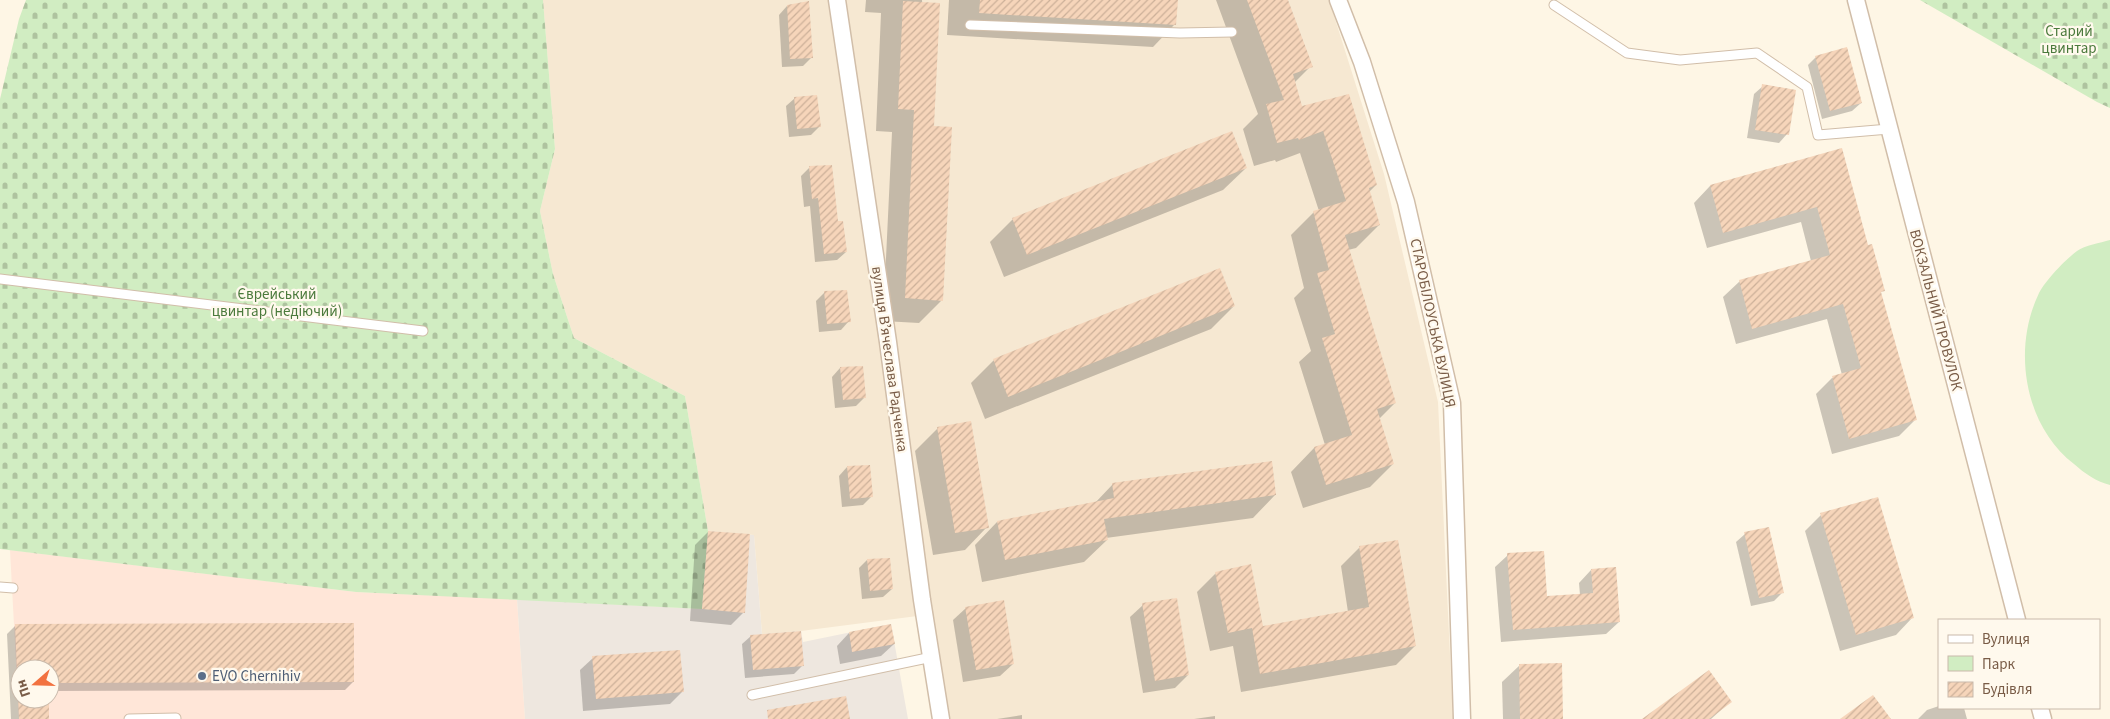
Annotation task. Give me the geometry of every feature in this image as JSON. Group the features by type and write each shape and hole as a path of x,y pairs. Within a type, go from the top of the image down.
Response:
{"street":[{"name":"вулиця Вʼячеслава Радченка","path":"837,0 942,719"},
{"name":"СТАРОБІЛОУСЬКА ВУЛИЦЯ","path":"1338,0 1362,62 1406,202 1452,403 1462,719"},
{"name":"ВОКЗАЛЬНИЙ ПРОВУЛОК","path":"1856,0 2017,619"}],"lane":[{"path":"1554,5 1627,53 1680,60 1758,53 1807,86 1818,135 1889,129"},
{"path":"970,25 1180,33 1232,32"},
{"path":"0,279 423,331"},
{"path":"0,588 13,588"},
{"path":"752,695 932,657"},
{"path":"130,719 176,718"}],"shaded area":[{"path":"543,0 1329,0 1384,174 1438,402 1453,719 948,719 933,614 801,631 762,634 754,535 708,531 685,396 574,338 553,274 540,211 555,149"},
{"path":"708,531 754,535 762,634 801,631 803,642 891,624 908,719 525,719 517,599 702,609"},
{"path":"10,550 356,592 517,599 525,719 19,719 18,709 60,709 60,659 16,659"}],"green space":[{"name":"Єврейський цвинтар (недіючий)","path":"26,0 543,0 555,149 540,211 553,274 574,338 685,396 708,531 702,609 356,592 0,549 0,99 19,19"},
{"name":"Старий цвинтар","path":"1920,0 2110,0 2110,108 2097,102"},
{"path":"2110,240 2110,485 2086,474 2057,448 2044,429 2034,408 2028,385 2025,361 2026,338 2031,315 2039,293 2046,282 2067,259 2080,249"}],"building":[{"path":"980,0 1178,0 1176,25 979,13"},
{"path":"1247,0 1288,0 1313,67 1293,74 1302,106 1349,94 1377,185 1369,188 1380,225 1345,235 1396,403 1377,409 1394,464 1326,485 1314,447 1352,435 1322,338 1335,334 1317,273 1329,270 1313,211 1346,201 1323,131 1299,140 1298,138 1277,143 1266,104 1284,100"},
{"path":"809,1 813,58 790,59 787,5"},
{"path":"903,1 940,3 934,126 952,127 943,301 905,298 914,110 898,109"},
{"path":"1847,47 1862,103 1830,111 1815,56"},
{"path":"1762,84 1796,90 1789,135 1755,130"},
{"path":"817,95 821,127 797,129 794,97"},
{"path":"1232,131 1247,168 1027,255 1012,218"},
{"path":"1842,148 1868,245 1872,244 1885,291 1881,292 1917,420 1849,439 1832,376 1861,368 1843,304 1752,329 1739,280 1830,255 1817,207 1723,233 1710,185"},
{"path":"832,165 838,221 843,221 847,252 824,254 818,198 812,199 809,166"},
{"path":"1220,268 1235,306 1008,397 993,359"},
{"path":"847,290 851,322 827,324 824,291"},
{"path":"863,366 866,398 843,400 840,367"},
{"path":"971,421 989,528 955,533 937,427"},
{"path":"1272,461 1276,495 1104,519 1108,540 1005,560 997,521 1114,498 1112,483"},
{"path":"870,465 873,497 850,499 847,466"},
{"path":"1878,497 1914,618 1856,635 1820,513"},
{"path":"1769,527 1784,593 1759,598 1744,532"},
{"path":"708,531 750,534 745,613 702,609"},
{"path":"1398,540 1416,646 1260,674 1252,628 1228,633 1215,572 1251,564 1263,626 1369,607 1359,546"},
{"path":"1544,551 1547,596 1593,593 1591,569 1616,567 1620,622 1513,630 1507,553"},
{"path":"890,558 893,589 870,591 867,559"},
{"path":"1177,598 1189,675 1155,681 1142,603"},
{"path":"1004,600 1014,664 976,670 965,607"},
{"name":"EVO Chernihiv","path":"354,623 354,682 60,683 60,659 16,659 15,624"},
{"path":"891,624 895,644 852,652 849,632"},
{"path":"801,631 804,666 753,670 750,635"},
{"path":"680,650 684,692 596,699 592,656"},
{"path":"1562,663 1563,719 1520,719 1519,664"},
{"path":"1709,670 1732,702 1709,719 1642,719"},
{"path":"1873,695 1891,719 1840,719"},
{"path":"846,696 850,719 768,719 767,710"},
{"name":"EVO Chernihiv","path":"19,709 49,709 49,719 19,719"}],"place":[{"name":"EVO Chernihiv","path":"202,676"}]}
